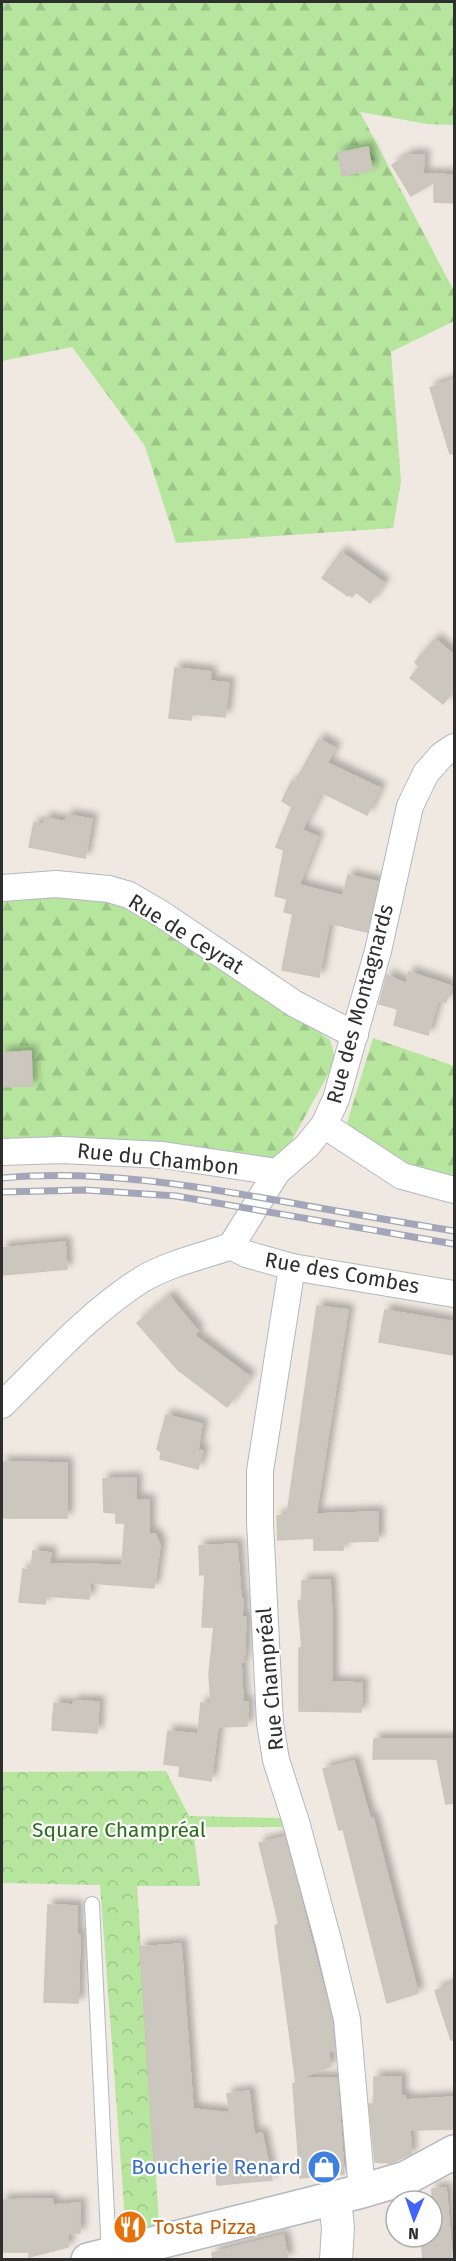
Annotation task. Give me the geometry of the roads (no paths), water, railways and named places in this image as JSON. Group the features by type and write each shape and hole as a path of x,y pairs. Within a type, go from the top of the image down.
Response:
{"main road":[{"path":"98,2257 348,2195 406,2178 454,2152"}],"street":[{"name":"Rue des Montagnards","path":"231,1246 277,1172 307,1146 324,1125 336,1099 378,951 410,806 426,773 442,755 454,747"},
{"name":"Rue de Ceyrat","path":"2,888 75,885 109,889 129,895 160,913 295,1005 355,1035"},
{"path":"324,1125 402,1176 454,1190"},
{"name":"Rue du Chambon","path":"2,1152 62,1150 163,1155 277,1172"},
{"path":"2,1404 101,1309 142,1280 180,1262 202,1257 231,1246"},
{"name":"Rue des Combes","path":"231,1246 246,1254 292,1267 454,1294"},
{"name":"Rue Champréal","path":"292,1267 260,1471 260,1522 269,1714 276,1760 323,1922 347,2019 348,2195"},
{"path":"336,2259 338,2228 348,2195"}],"lane":[{"path":"92,1904 98,2257"}],"railway":[{"path":"2,1178 111,1177 184,1185 454,1231"},
{"path":"2,1192 85,1190 176,1196 454,1244"}],"place":[{"name":"Boucherie Renard","path":"324,2167"},
{"name":"Tosta Pizza","path":"130,2227"}],"park label":[{"name":"Square Champréal","path":"119,1830"}]}
